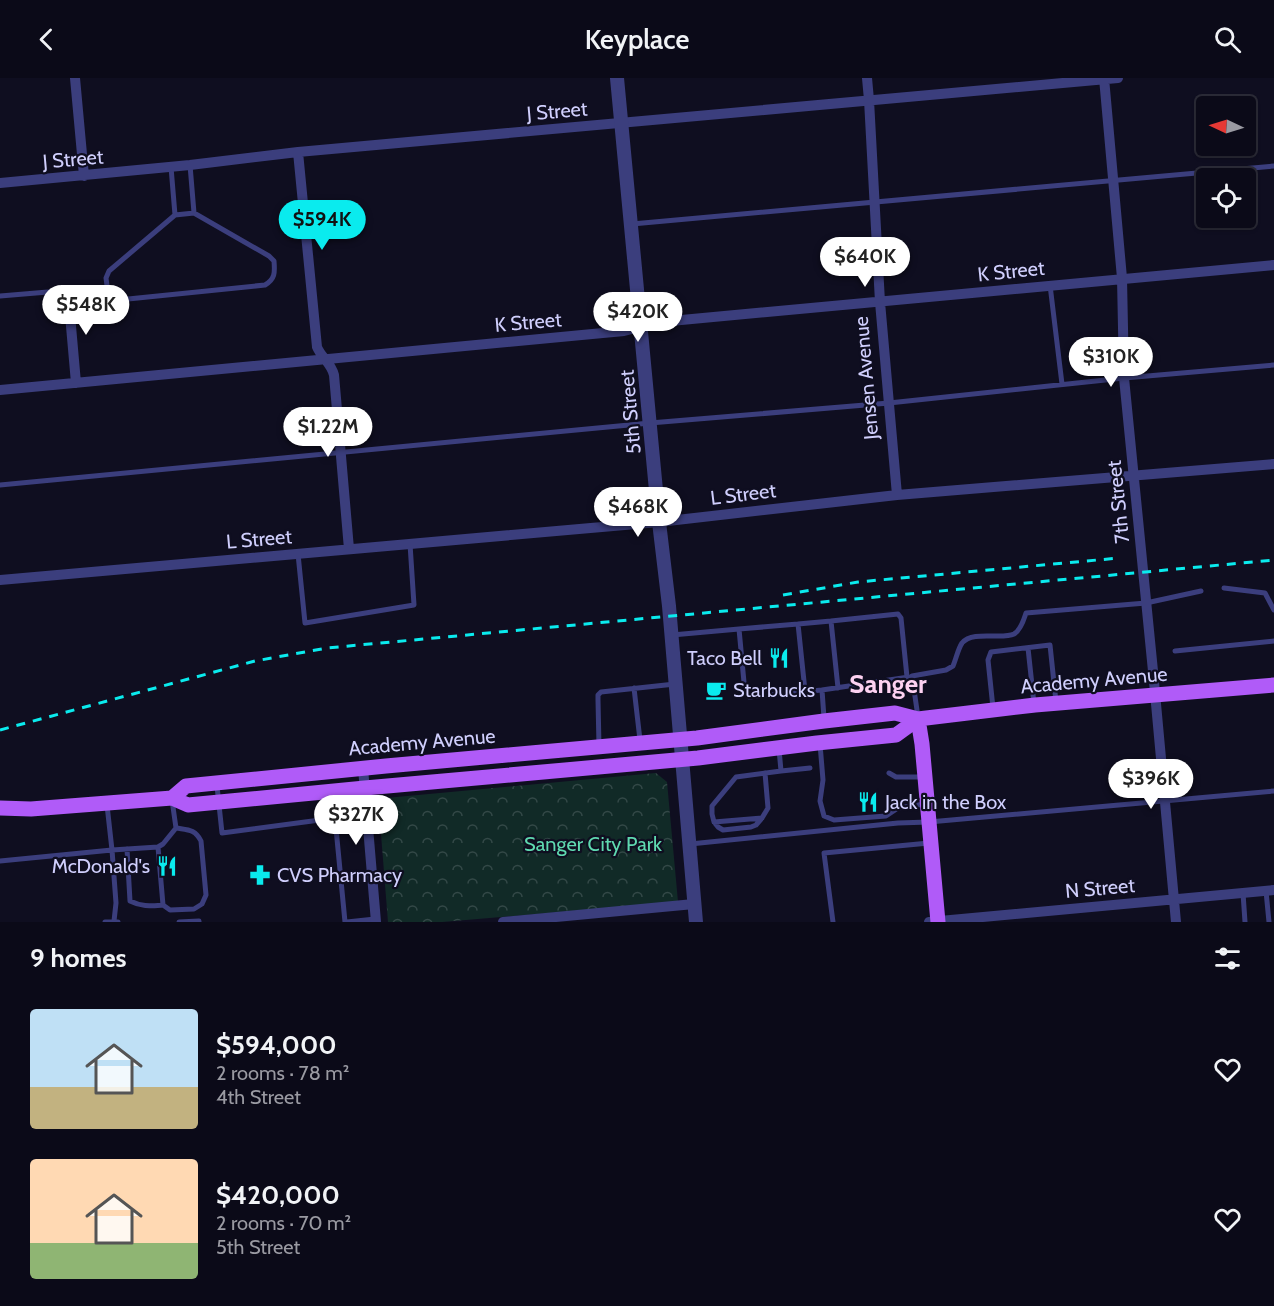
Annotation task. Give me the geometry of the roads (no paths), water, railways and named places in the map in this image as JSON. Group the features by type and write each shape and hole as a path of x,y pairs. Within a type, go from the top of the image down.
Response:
{"main road":[{"name":"Academy Avenue","path":"172,798 186,786 680,739 895,713 918,719 1035,705 1274,685"},
{"name":"Academy Avenue","path":"0,808 31,809 172,798 188,805 681,760 896,735 918,719"},
{"path":"918,719 938,922"},
{"path":"507,776 528,764 559,760 567,750"}],"street":[{"path":"75,78 84,176"},
{"name":"5th Street","path":"617,78 669,606 696,922"},
{"name":"Jensen Avenue","path":"867,78 880,302 897,495"},
{"name":"J Street","path":"0,183 298,152 1118,78"},
{"name":"7th Street","path":"1104,79 1122,278 1124,378 1176,922"},
{"path":"298,152 317,347 332,368 334,375 350,549"},
{"name":"K Street","path":"0,390 624,331 660,322 1274,265"},
{"path":"68,292 76,383"},
{"name":"L Street","path":"0,580 659,522 897,495 1274,464"},
{"path":"363,768 376,921"},
{"name":"N Street","path":"929,922 1270,891"},
{"path":"503,922 597,917 694,904"}],"lane":[{"path":"190,165 194,213"},
{"path":"632,224 1274,166"},
{"path":"171,167 175,215"},
{"path":"69,305 109,301 265,285 272,281 275,271 274,261 194,213 175,215 109,271 106,278 109,301"},
{"path":"1050,285 1062,384"},
{"path":"0,296 68,292"},
{"path":"0,485 1274,365"},
{"path":"298,554 306,623 414,605 410,543"},
{"path":"1224,588 1265,592 1274,610"},
{"path":"739,628 745,693 749,697 838,688 946,670 953,666 961,645 967,639 1013,634 1019,629 1026,613 1146,603 1201,591"},
{"path":"671,635 898,614 901,618 918,719"},
{"path":"831,621 838,688"},
{"path":"798,624 805,691"},
{"path":"1175,651 1274,641"},
{"path":"994,710 988,660 991,652 1050,645 1056,704"},
{"path":"1028,648 1035,705"},
{"path":"599,747 598,695 601,692 675,684"},
{"path":"634,688 640,743"},
{"path":"822,690 824,721"},
{"path":"820,743 823,780 820,801 824,816 834,820 886,816 898,808 927,804"},
{"path":"779,748 782,771"},
{"path":"765,773 768,808 762,818 714,822 712,806 736,777 765,773 810,768"},
{"path":"889,773 896,777 925,777"},
{"path":"217,784 222,833 367,815"},
{"path":"688,844 898,823 1274,791"},
{"path":"0,861 158,847 176,828 172,798"},
{"path":"105,922 116,922 107,802"},
{"path":"335,818 346,922 376,921"},
{"path":"116,903 130,901 139,906 163,905 170,910 194,909 202,904 206,895 201,841 197,834 176,828"},
{"path":"833,922 824,853 931,843"},
{"path":"158,847 163,905"},
{"path":"127,849 130,901"},
{"path":"1269,922 1270,891"},
{"path":"1243,893 1245,922"},
{"path":"179,922 199,922"}],"railway":[{"path":"783,595 858,582 1119,558"},
{"path":"0,730 255,661 327,648 1274,560"}],"place":[{"name":"Taco Bell","path":"779,658"},
{"name":"Starbucks","path":"716,690"},
{"name":"Jack in the Box","path":"868,802"},
{"name":"McDonald's","path":"167,866"},
{"name":"CVS Pharmacy","path":"260,875"}],"district":[{"name":"Sanger","path":"888,684"}],"park label":[{"name":"Sanger City Park","path":"593,844"}]}
